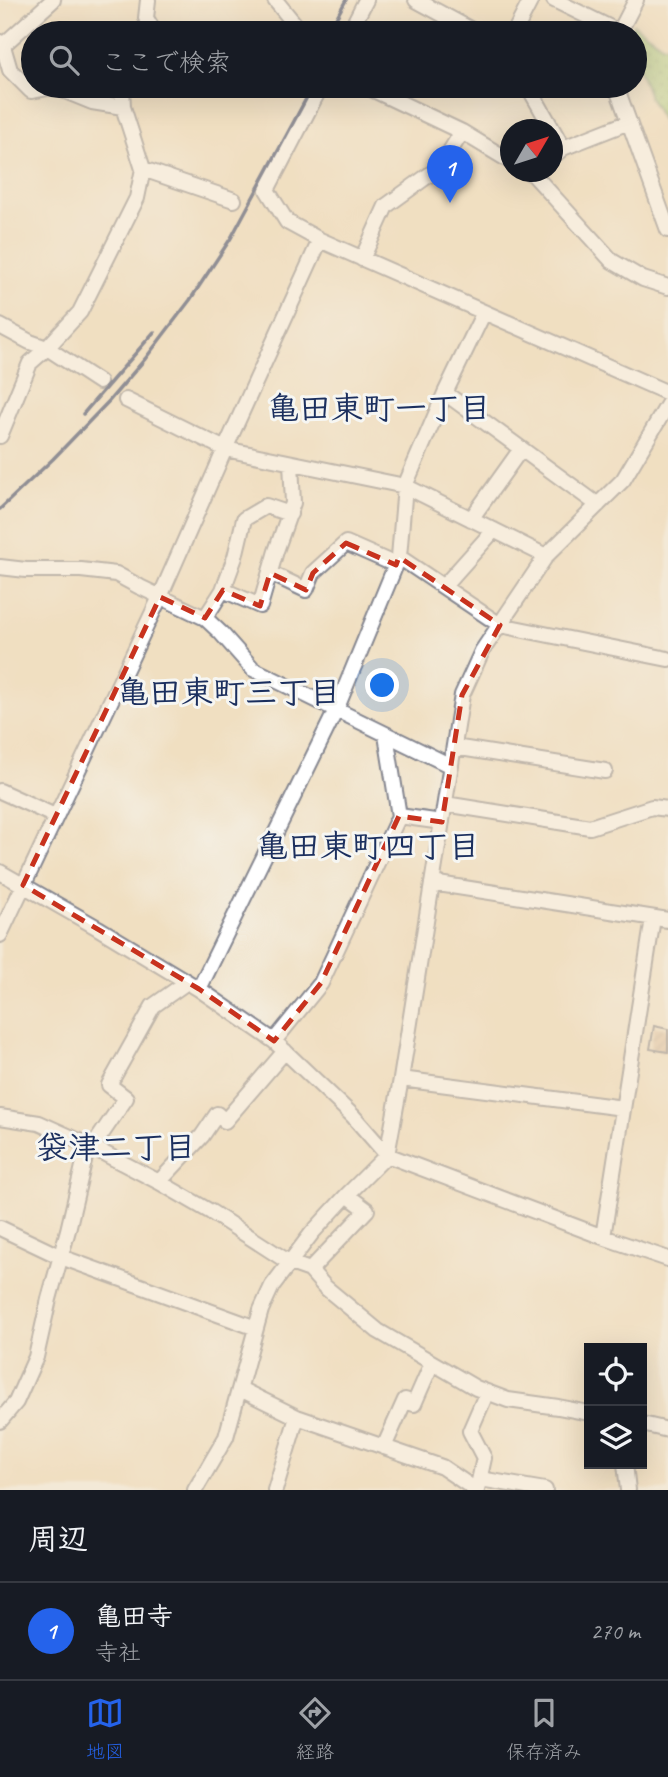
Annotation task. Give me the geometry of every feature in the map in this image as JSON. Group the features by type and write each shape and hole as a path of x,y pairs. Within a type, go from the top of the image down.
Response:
{"street":[{"path":"29,21 53,0"},
{"path":"148,0 148,21"},
{"path":"275,0 292,21"},
{"path":"355,21 366,0"},
{"path":"416,0 455,21"},
{"path":"520,21 531,0"},
{"path":"554,0 595,21"},
{"path":"625,21 636,0"},
{"path":"21,28 1,45 10,70 21,81"},
{"path":"81,98 92,103 123,107"},
{"path":"0,436 30,363 80,312 137,198 143,169 123,98"},
{"path":"315,98 267,190 287,222 362,259 668,393"},
{"path":"390,98 462,132 500,155"},
{"path":"533,98 543,119"},
{"path":"620,98 668,230"},
{"path":"563,151 629,122"},
{"path":"362,259 386,206 440,167 462,132"},
{"path":"143,169 234,200"},
{"path":"541,182 612,261 643,279 668,288"},
{"path":"0,935 160,597 320,240"},
{"path":"0,1421 16,1402 36,1357 90,1146 126,1098 109,1085 153,1006 193,986 336,710 398,561 405,486 484,312"},
{"path":"0,326 47,348 99,382"},
{"path":"445,394 597,505"},
{"path":"125,400 225,449 405,486 546,556"},
{"path":"195,1490 226,1437 261,1310 272,1286 312,1233 387,1156 462,695 482,651 546,556 623,480 668,404"},
{"path":"471,519 522,449"},
{"path":"223,590 260,606 293,503 291,463"},
{"path":"205,618 223,590 235,557 244,519 266,506 289,514"},
{"path":"444,586 494,530"},
{"path":"270,573 306,590 313,573 346,543 398,561 444,586 500,625 668,659"},
{"path":"0,567 116,574 205,618 253,669 451,766"},
{"path":"274,1041 321,983 399,816 386,735"},
{"path":"454,747 605,771"},
{"path":"0,791 55,816"},
{"path":"445,804 590,827 652,807 668,809"},
{"path":"399,816 442,822"},
{"path":"0,872 193,986 274,1041 354,1116 387,1156 668,1259"},
{"path":"432,883 668,920"},
{"path":"603,1237 653,918"},
{"path":"159,1182 202,1136 217,1114 225,1121 285,1051"},
{"path":"401,1079 623,1108"},
{"path":"0,1117 38,1123 90,1146 159,1182 290,1263 310,1270 325,1287 378,1331 476,1388 508,1400 584,1412"},
{"path":"310,1270 367,1210 347,1195"},
{"path":"0,1228 61,1257 256,1328"},
{"path":"384,1447 405,1400 414,1404 432,1363"},
{"path":"240,1389 297,1417 442,1467 478,1486 545,1490"},
{"path":"478,1486 484,1458 470,1431 487,1392"},
{"path":"275,1490 297,1417"},
{"path":"647,1425 668,1430"},
{"path":"626,1469 628,1490"}],"highlighted area":[{"path":"346,543 396,565 399,557 500,625 462,695 442,822 399,816 321,983 274,1041 199,989 23,885 160,597 205,618 223,590 260,606 270,573 306,590 313,573"}],"green space":[{"path":"647,34 663,45 668,45 668,130 647,91"}],"building":[{"path":"654,1026 668,1029 668,1052 650,1049"}],"railway":[{"path":"335,21 346,0"},
{"path":"0,509 109,401 190,300 231,238 307,98"},
{"path":"83,414 154,332"}],"place":[{"name":"亀田寺","path":"450,203"}],"district":[{"name":"亀田東町一丁目","path":"379,408"},
{"name":"亀田東町三丁目","path":"229,692"},
{"name":"亀田東町四丁目","path":"368,846"},
{"name":"袋津二丁目","path":"116,1147"}]}
